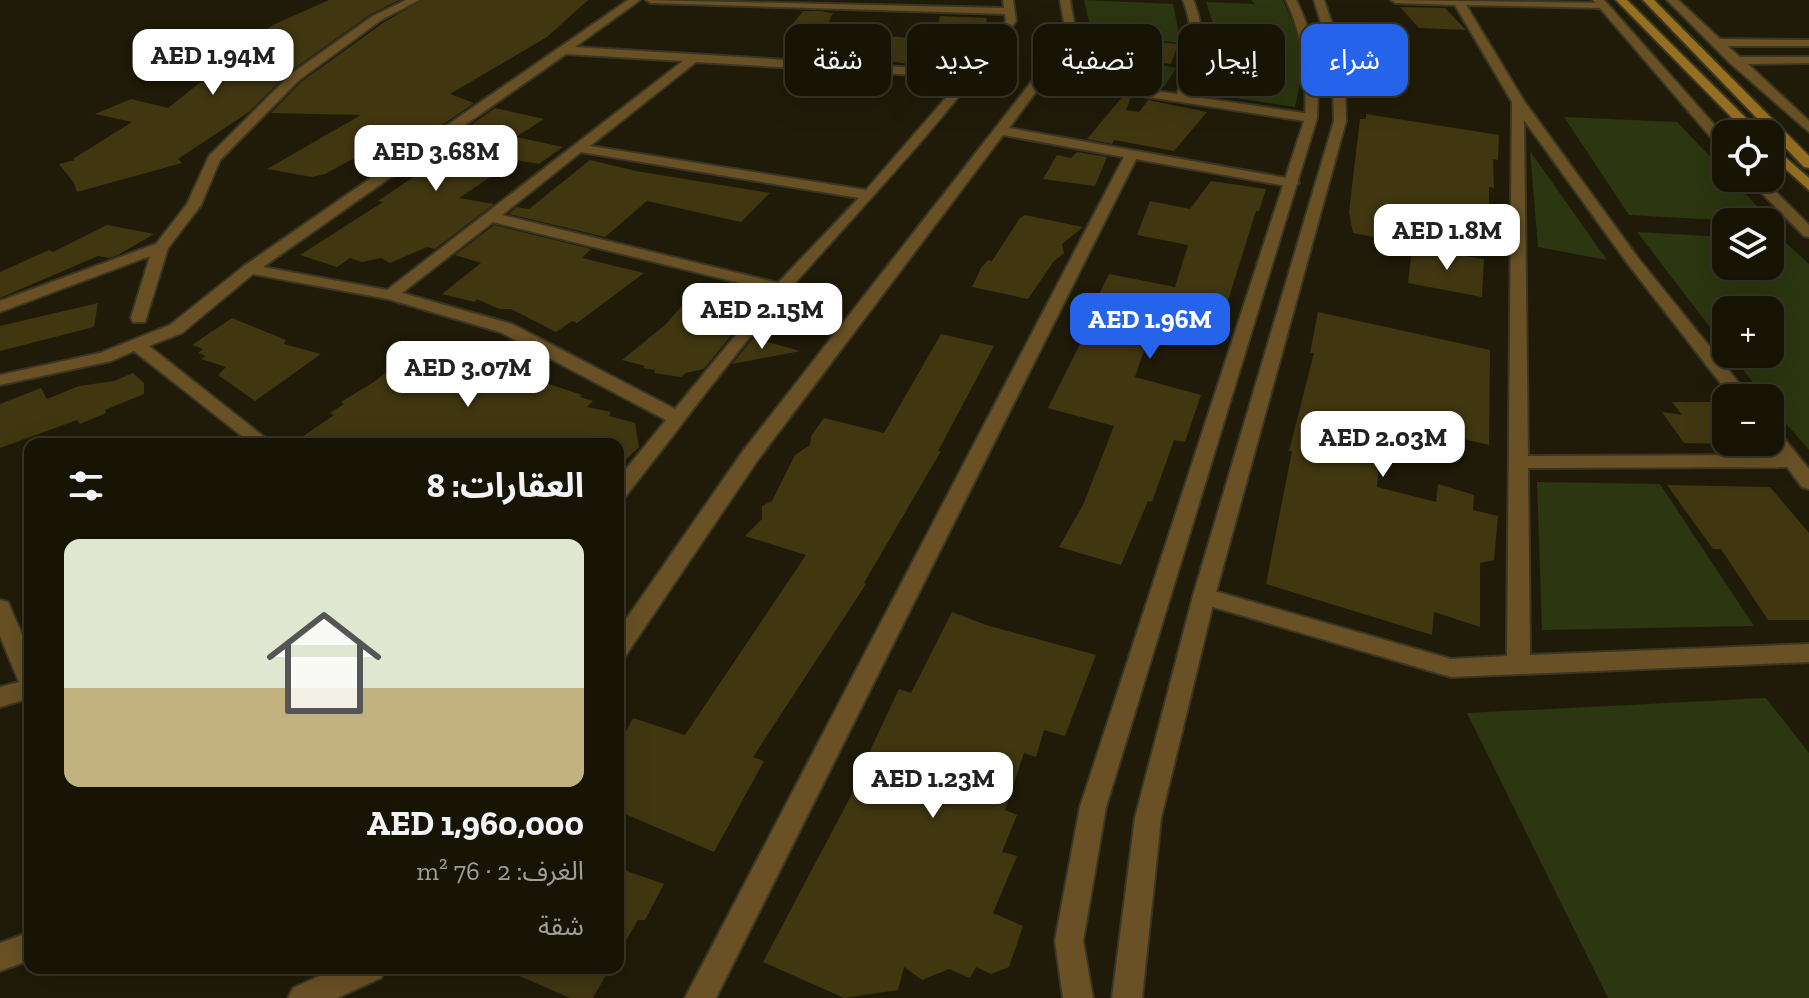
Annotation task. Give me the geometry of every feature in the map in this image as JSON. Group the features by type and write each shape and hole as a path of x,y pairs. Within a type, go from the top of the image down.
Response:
{"main road":[{"path":"1621,0 1741,120"},
{"path":"1648,0 1809,164"},
{"path":"1784,162 1809,186"}],"street":[{"path":"139,318 161,247 194,205 214,159 295,77 377,18 414,0"},
{"path":"0,380 105,357 176,329 250,269 635,0"},
{"path":"651,0 1009,6"},
{"path":"1065,0 1069,24"},
{"path":"1181,99 1199,52 1197,19 1188,0"},
{"path":"1078,998 1069,941 1093,807 1311,118 1314,64 1305,26 1291,0"},
{"path":"1127,998 1148,818 1204,596 1340,121 1341,66 1331,26 1319,0"},
{"path":"1396,0 1600,2 1712,130"},
{"path":"1672,0 1809,128"},
{"path":"1458,1 1518,102 1633,261 1731,384"},
{"path":"1715,42 1809,43"},
{"path":"561,50 907,71"},
{"path":"390,295 694,58"},
{"path":"1734,61 1809,60"},
{"path":"624,640 750,456 1033,87"},
{"path":"624,484 782,289 869,195 954,96"},
{"path":"1162,96 1311,118"},
{"path":"1518,102 1519,665"},
{"path":"999,130 1292,183"},
{"path":"579,148 869,195"},
{"path":"700,998 1131,155"},
{"path":"1768,192 1809,233"},
{"path":"492,217 782,289"},
{"path":"0,307 161,247"},
{"path":"250,269 390,295 506,328 676,417"},
{"path":"137,345 256,438"},
{"path":"1784,452 1809,482"},
{"path":"1519,462 1791,461"},
{"path":"1204,596 1451,668 1809,653"},
{"path":"0,608 24,666"},
{"path":"0,697 24,690"},
{"path":"0,957 24,948"},
{"path":"303,998 357,974"}],"green space":[{"path":"1084,0 1173,4 1178,43 1162,41 1162,24 1090,24"},
{"path":"1252,0 1283,0 1290,16 1301,52 1301,75 1295,107 1222,96 1285,96 1285,24 1213,24 1206,2 1254,4"},
{"path":"1162,65 1176,68 1164,87"},
{"path":"1564,117 1677,122 1712,158 1712,192 1744,192 1759,208 1712,208 1712,220 1629,215"},
{"path":"1530,151 1607,260 1538,247"},
{"path":"1637,232 1712,236 1712,280 1784,280 1784,241 1809,264 1809,450 1784,421 1784,384 1754,384 1742,368 1784,368 1784,296 1712,296 1712,330"},
{"path":"1537,482 1660,484 1754,626 1542,630"},
{"path":"1766,698 1809,753 1809,998 1608,998 1467,713"}],"building":[{"path":"329,0 399,0 371,14 289,72 249,112 178,159 182,163 77,192 59,164 75,160 132,122 95,114 131,99 168,108 202,81 209,81 227,69 231,53 273,25"},
{"path":"422,0 588,0 547,37 450,94 474,103 386,164 358,156 325,174 312,177 267,169 361,115 271,113 301,82 383,23"},
{"path":"1400,7 1445,8 1466,30 1419,28"},
{"path":"803,11 833,13 828,24 793,24"},
{"path":"940,16 987,18 986,24 938,24"},
{"path":"891,36 907,38 907,64 891,61"},
{"path":"1162,43 1178,44 1171,64 1162,63"},
{"path":"1123,96 1131,97 1126,110 1139,112 1148,100 1207,112 1174,151 1114,140 1112,144 1087,139"},
{"path":"495,108 544,119 516,137 563,147 539,164 516,160 459,198 494,204 435,249 427,247 390,263 381,258 362,262 350,258 337,267 300,255 383,202 378,201 418,174 406,170"},
{"path":"1366,114 1499,135 1498,160 1493,159 1494,188 1489,187 1489,209 1485,209 1484,219 1429,209 1410,244 1353,233 1349,212 1360,119 1366,119"},
{"path":"1077,152 1107,157 1095,186 1043,179 1057,155 1071,158"},
{"path":"590,160 636,171 770,193 741,222 647,201 605,237 509,214 516,207 529,209"},
{"path":"1211,181 1266,189 1259,211 1256,211 1216,339 1152,327 1135,377 1201,395 1185,442 1174,440 1152,502 1148,501 1121,565 1059,547 1083,505 1114,426 1048,408 1096,312 1091,311 1109,274 1175,287 1188,245 1137,235 1150,201 1190,209"},
{"path":"1025,215 1083,227 1062,244 1064,253 1054,261 1028,299 972,287 981,268 988,260 992,261"},
{"path":"107,225 154,234 118,255 109,258 98,256 0,298 0,272 49,250 53,252"},
{"path":"494,225 591,249 582,258 644,273 577,323 572,321 556,332 511,309 499,309 477,299 475,302 442,294 481,263 455,255"},
{"path":"1412,248 1484,259 1482,297 1408,283"},
{"path":"695,291 723,297 733,295 737,311 719,328 734,332 704,369 681,377 654,373 655,370 622,360 665,325"},
{"path":"98,303 94,327 0,351 0,326"},
{"path":"1318,312 1490,350 1489,445 1383,420 1377,487 1436,502 1438,484 1474,495 1473,510 1498,516 1494,560 1480,563 1480,627 1434,612 1432,635 1266,584 1292,451 1289,451 1314,353 1310,353"},
{"path":"232,318 286,340 284,344 321,354 255,401 218,375 226,367 201,359 206,356 198,353 203,349 192,345"},
{"path":"941,334 994,346 938,451 941,451 866,584 753,757 764,761 714,852 624,814 624,735 633,718 685,735 806,555 745,536 762,519 762,506 772,501 795,455 810,445 811,436 824,418 884,433"},
{"path":"753,338 800,351 732,364"},
{"path":"424,341 448,346 447,350 497,367 510,364 531,378 593,401 587,407 611,412 609,416 635,423 639,447 624,461 624,438 301,438 334,415 330,413 344,404 341,402 374,382"},
{"path":"133,373 144,383 144,394 80,424 77,420 0,448 0,404 41,388 47,399 79,386 114,381"},
{"path":"1672,402 1712,402 1712,443 1684,443 1662,412 1682,415"},
{"path":"1667,485 1770,487 1809,533 1809,620 1768,620 1721,549 1713,549"},
{"path":"952,612 986,625 1096,655 1065,736 1044,730 1036,757 1024,753 1005,810 1017,815 1002,852 1017,856 993,913 1023,926 1009,967 991,974 976,967 970,978 949,969 922,980 904,967 898,990 844,998 763,962 862,775 859,774 899,689 911,693"},
{"path":"624,870 664,884 645,920 638,920 624,944"},
{"path":"515,974 607,974 593,998 570,998"}]}
